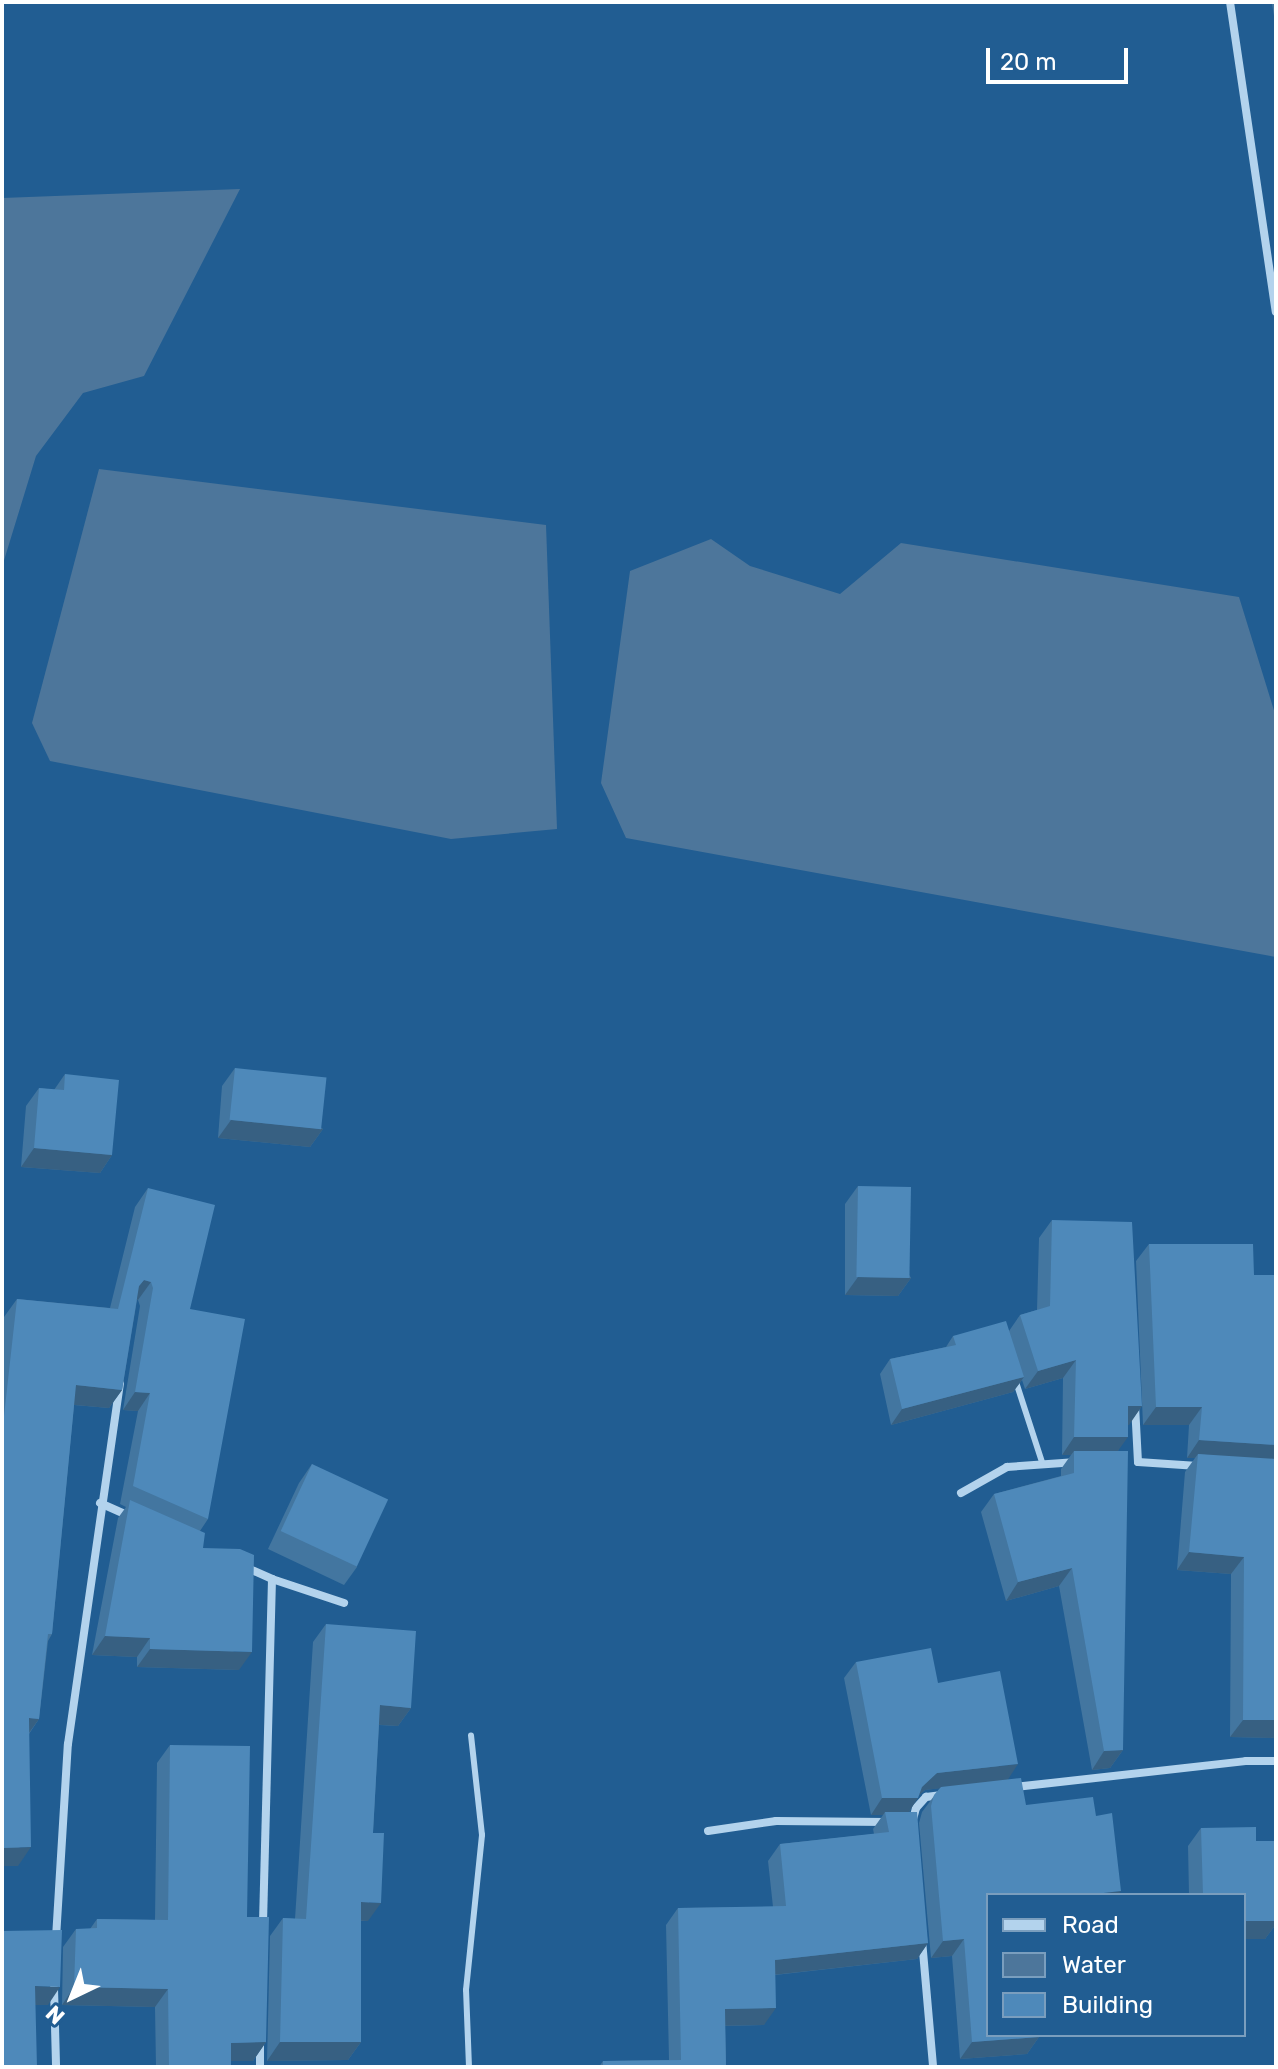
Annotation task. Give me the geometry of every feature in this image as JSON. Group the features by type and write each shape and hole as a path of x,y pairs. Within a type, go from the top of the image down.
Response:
{"street":[{"path":"1230,2 1276,312"},
{"path":"56,1947 68,1744 100,1503 123,1366"},
{"path":"1135,1387 1138,1462"},
{"path":"961,1493 1007,1467 1042,1462 1090,1462"},
{"path":"1122,1462 1215,1467"},
{"path":"100,1503 143,1522"},
{"path":"229,1560 272,1579 344,1603"},
{"path":"263,1941 272,1579"},
{"path":"1002,1789 1246,1761 1276,1761"},
{"path":"913,1837 912,1822 916,1808 926,1797 956,1794"},
{"path":"708,1831 776,1821 912,1822"},
{"path":"921,1929 933,2067"},
{"path":"54,1978 56,2067"},
{"path":"260,2035 260,2067"}],"lane":[{"path":"1014,1376 1042,1462"},
{"path":"469,2067 466,1990 482,1835 471,1736"}],"water":[{"path":"240,189 144,376 83,393 36,456 2,567 2,198"},
{"path":"99,469 546,525 557,829 451,839 50,761 32,723"},
{"path":"711,539 750,566 840,594 901,543 1239,597 1276,717 1276,957 626,838 601,783 630,571"}],"building":[{"path":"235,1068 326,1078 321,1129 230,1120"},
{"path":"65,1074 119,1080 112,1155 34,1148 39,1088 64,1090"},
{"path":"858,1186 911,1187 909,1278 856,1277"},
{"path":"148,1188 215,1205 190,1309 245,1319 208,1519 133,1486 150,1393 135,1392 153,1288 151,1282 144,1280 139,1286 122,1390 76,1385 52,1634 48,1634 39,1719 29,1718 31,1847 2,1848 2,1434 17,1299 118,1309"},
{"path":"1052,1220 1132,1222 1142,1406 1128,1406 1128,1437 1074,1437 1076,1360 1038,1371 1020,1315 1050,1306"},
{"path":"1149,1244 1253,1244 1254,1275 1276,1275 1276,1445 1199,1440 1202,1407 1156,1407"},
{"path":"1006,1321 1024,1377 902,1409 890,1359 956,1345 953,1336"},
{"path":"1074,1451 1128,1451 1123,1750 1104,1751 1072,1568 1018,1582 994,1494 1074,1473"},
{"path":"1198,1454 1276,1459 1276,1720 1243,1720 1244,1557 1189,1552"},
{"path":"312,1464 388,1499 357,1567 281,1531"},
{"path":"130,1500 205,1533 203,1548 240,1549 254,1555 252,1652 150,1649 150,1638 105,1636"},
{"path":"326,1624 416,1631 411,1708 380,1705 373,1833 384,1833 381,1903 361,1902 361,2042 280,2042 283,1918 306,1919"},
{"path":"931,1648 938,1683 1000,1671 1018,1764 937,1773 922,1787 918,1798 882,1798 856,1662"},
{"path":"170,1745 250,1746 247,1917 269,1917 266,2042 231,2043 231,2067 169,2067 168,1989 74,1987 76,1929 97,1928 97,1919 168,1920"},
{"path":"1021,1778 1026,1805 1093,1797 1096,1816 1112,1813 1121,1891 986,1893 986,2037 1039,2037 972,2042 964,1939 943,1941 931,1806 934,1795 941,1787"},
{"path":"885,1812 917,1812 928,1943 775,1960 776,2008 725,2009 726,2067 603,2067 603,2061 681,2060 678,1908 786,1906 780,1844 889,1832"},
{"path":"1256,1827 1256,1841 1276,1841 1276,1921 1246,1921 1246,1893 1203,1893 1201,1828"},
{"path":"62,1930 60,1987 35,1986 37,2067 2,2067 2,1931"}]}
